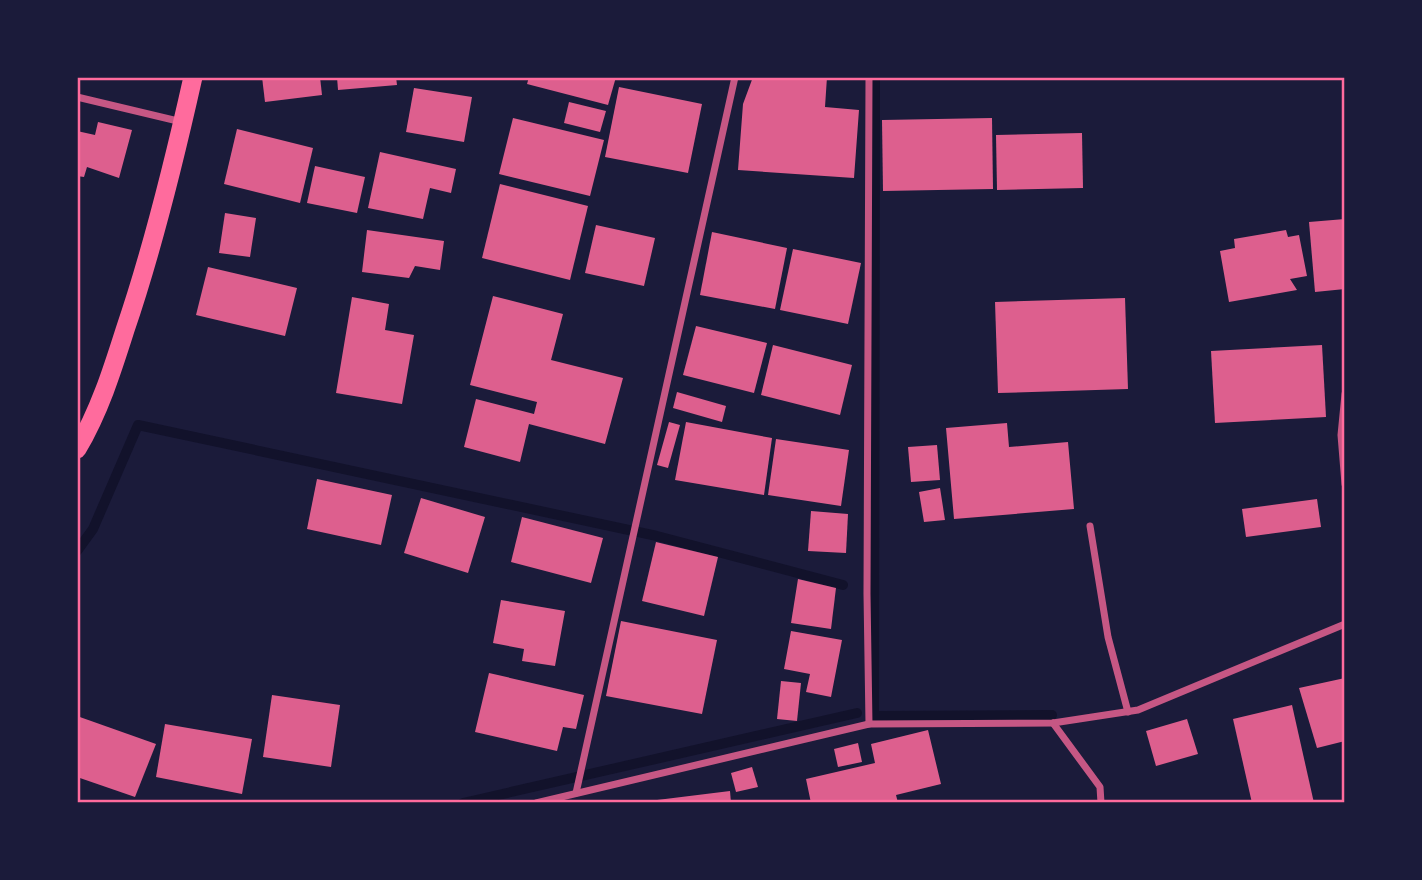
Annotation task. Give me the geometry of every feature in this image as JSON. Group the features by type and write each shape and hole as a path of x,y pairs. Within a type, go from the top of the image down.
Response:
{"highway":[{"path":"77,449 107,385 139,291 193,77"}],"street":[{"path":"576,793 736,77"},
{"path":"869,77 869,724"},
{"path":"77,97 183,122"},
{"path":"1345,394 1341,435 1345,484"},
{"path":"1090,526 1108,637 1128,712"},
{"path":"536,803 869,724 1053,723 1139,710 1345,624"},
{"path":"1053,723 1100,787 1101,803"}],"building":[{"path":"262,77 320,77 322,95 265,102"},
{"path":"337,77 396,77 397,85 338,90"},
{"path":"529,77 616,77 608,105 527,84"},
{"path":"753,77 827,77 825,107 859,110 854,178 738,170 743,104"},
{"path":"619,87 702,104 688,173 605,157"},
{"path":"414,88 472,97 464,142 406,132"},
{"path":"569,102 606,111 600,132 564,123"},
{"path":"513,118 604,140 590,196 499,174"},
{"path":"992,118 993,189 883,191 882,120"},
{"path":"98,122 132,130 119,178 87,167 84,177 77,176 77,131 95,135"},
{"path":"237,129 313,148 300,203 224,184"},
{"path":"1082,133 1083,188 997,190 996,135"},
{"path":"380,152 456,169 451,193 430,188 423,219 368,208"},
{"path":"315,166 365,177 357,213 307,203"},
{"path":"500,184 588,206 570,280 482,258"},
{"path":"225,213 256,218 250,257 219,253"},
{"path":"1345,219 1345,289 1315,292 1309,222"},
{"path":"596,225 655,238 644,286 585,273"},
{"path":"367,230 444,241 440,270 415,266 409,278 362,272"},
{"path":"1286,230 1288,237 1299,235 1307,276 1290,279 1297,290 1229,302 1220,251 1235,248 1234,239"},
{"path":"712,232 787,248 775,309 700,295"},
{"path":"793,249 861,263 848,324 780,310"},
{"path":"208,267 297,288 285,336 196,315"},
{"path":"493,296 563,314 551,360 623,378 605,444 529,424 520,462 464,447 476,399 534,414 537,402 470,385"},
{"path":"352,297 389,304 385,330 414,335 402,404 336,393"},
{"path":"1125,298 1128,389 998,393 995,302"},
{"path":"696,326 767,343 754,393 683,375"},
{"path":"773,345 852,365 840,415 761,395"},
{"path":"1322,345 1326,417 1215,423 1211,351"},
{"path":"677,392 726,406 722,422 673,408"},
{"path":"669,422 680,425 668,468 657,465"},
{"path":"686,422 772,438 764,495 675,480"},
{"path":"1007,423 1009,447 1068,442 1074,509 954,519 946,428"},
{"path":"776,439 849,450 841,506 768,495"},
{"path":"937,445 940,480 911,482 908,447"},
{"path":"317,479 392,495 381,545 307,529"},
{"path":"940,488 945,520 924,522 919,492"},
{"path":"421,498 485,517 468,573 404,553"},
{"path":"1317,499 1321,527 1246,537 1242,509"},
{"path":"811,511 848,514 846,553 808,551"},
{"path":"522,517 603,538 591,583 511,562"},
{"path":"656,542 718,557 704,616 642,601"},
{"path":"798,579 836,588 831,629 791,623"},
{"path":"501,600 565,611 555,666 522,661 524,649 493,643"},
{"path":"621,621 717,640 702,714 606,696"},
{"path":"791,631 842,640 831,697 806,692 810,674 784,669"},
{"path":"489,673 584,695 576,729 563,727 557,751 475,732"},
{"path":"1345,678 1345,741 1317,748 1299,688"},
{"path":"781,681 801,683 797,721 777,719"},
{"path":"272,695 340,705 331,767 263,757"},
{"path":"1292,705 1314,803 1252,803 1233,719"},
{"path":"77,716 156,744 135,797 77,777"},
{"path":"1187,719 1198,754 1156,766 1146,731"},
{"path":"165,724 252,739 242,794 156,777"},
{"path":"928,730 941,784 896,795 898,803 811,803 806,779 875,763 871,744"},
{"path":"858,743 862,762 838,767 834,749"},
{"path":"752,767 758,787 736,792 731,773"},
{"path":"730,791 731,803 657,803 657,800"}],"waterway":[{"path":"875,77 874,716 1052,715"},
{"path":"77,551 93,529 138,425 657,536 843,585"},
{"path":"463,803 857,713"}]}
